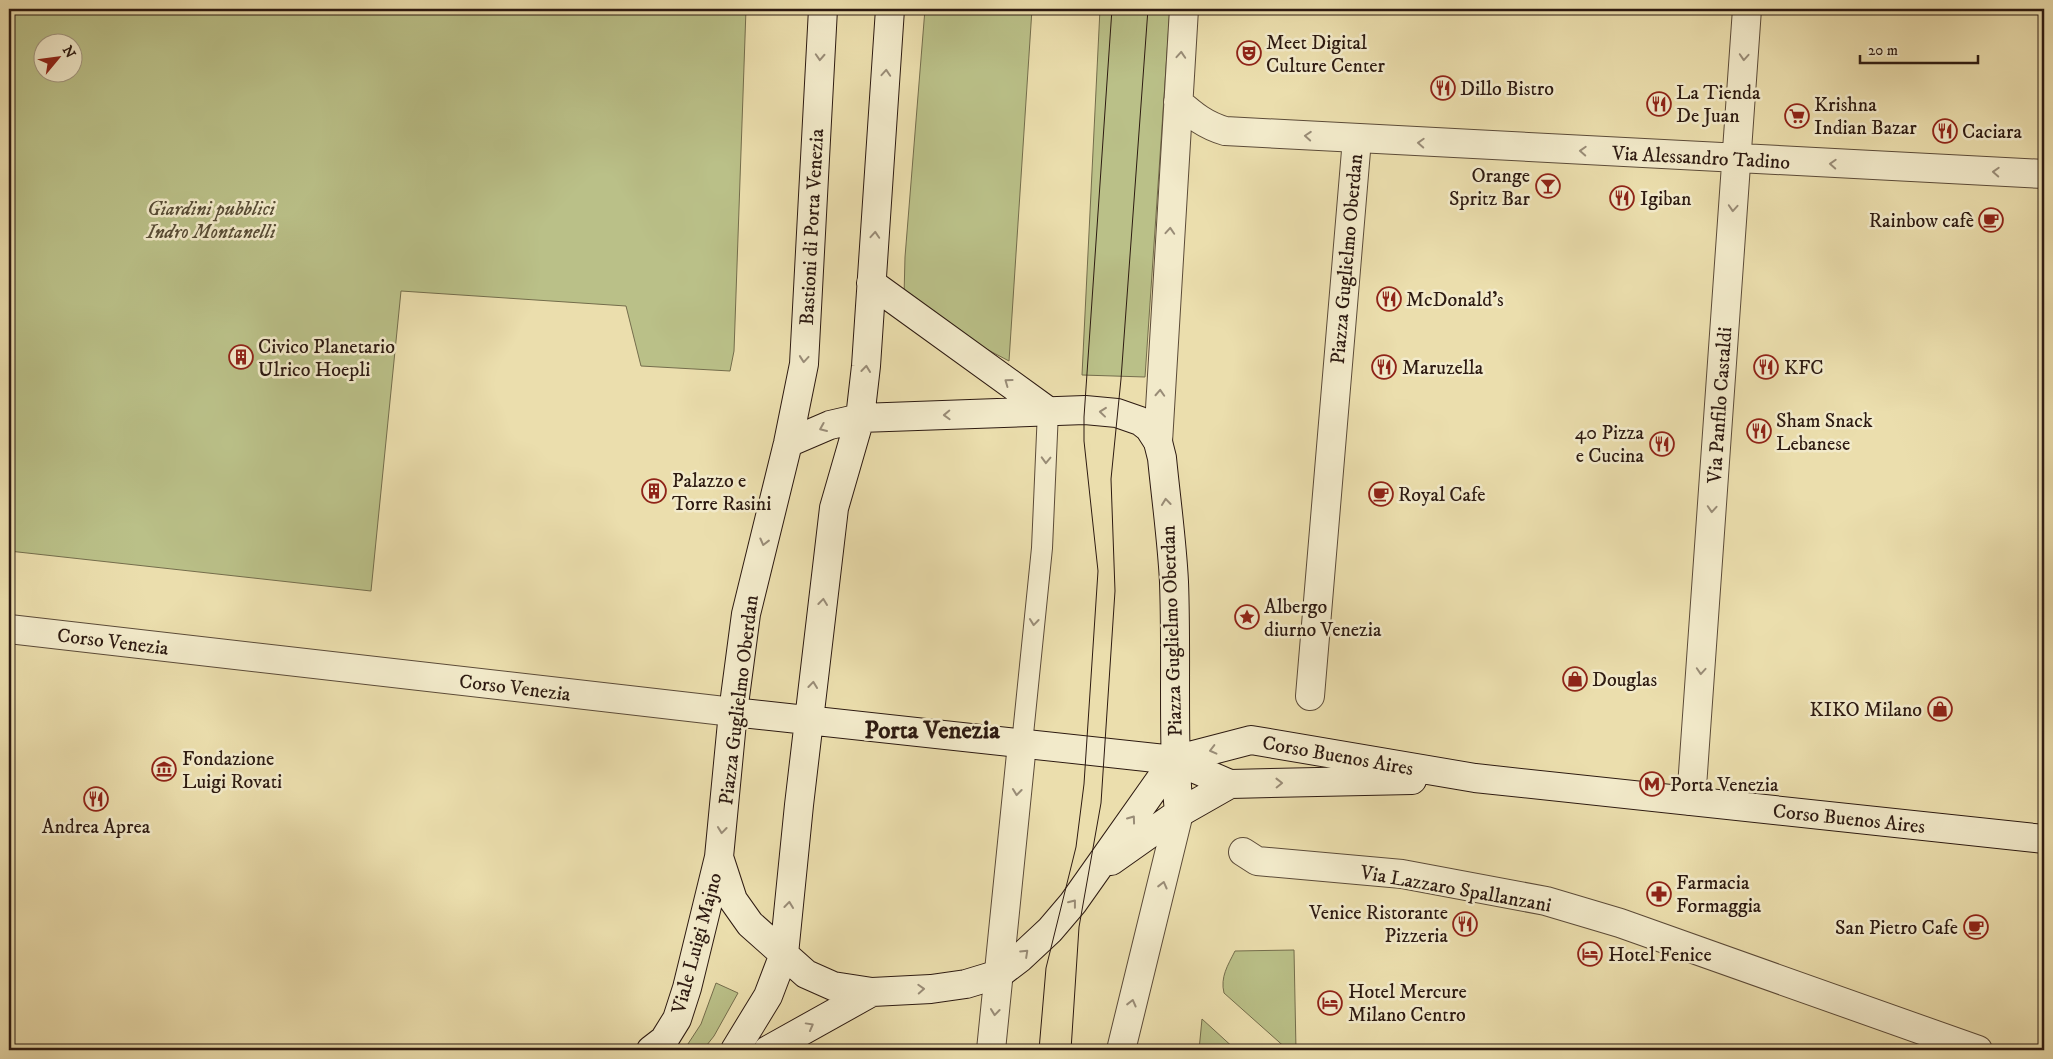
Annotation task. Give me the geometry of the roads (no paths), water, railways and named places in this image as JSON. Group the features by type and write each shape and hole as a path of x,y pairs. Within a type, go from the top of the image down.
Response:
{"main road":[{"name":"Bastioni di Porta Venezia","path":"788,443 804,364 823,9"},
{"path":"735,1050 768,996 784,954 834,508 860,418 866,366 890,9"},
{"path":"1178,102 1184,9"},
{"name":"Via Panfilo Castaldi","path":"1691,801 1747,9"},
{"name":"Piazza Guglielmo Oberdan","path":"1178,102 1194,118 1208,126 1225,131 1357,139 1310,696"},
{"name":"Piazza Guglielmo Oberdan","path":"1121,1050 1179,814 1174,760 1174,574 1162,458 1158,442 1178,102"},
{"name":"Via Alessandro Tadino","path":"1357,139 2044,174"},
{"path":"871,284 1048,411"},
{"name":"Piazza Guglielmo Oberdan","path":"1158,442 1144,424 1128,416 1084,410 860,418 830,425 788,443 746,614 733,712 719,857 733,900 750,924 806,974 833,986 872,992 931,989 966,984 999,974 1020,958 1050,930 1073,903 1174,760"},
{"name":"Corso Venezia","path":"9,629 1022,744"},
{"name":"Corso Buenos Aires","path":"1174,760 1251,740 1475,778 2044,839"},
{"name":"Piazza Guglielmo Oberdan","path":"1022,744 1174,760"},
{"path":"991,1050 1022,744"},
{"name":"Corso Buenos Aires","path":"1174,760 1230,784 1475,778"},
{"name":"Corso Buenos Aires","path":"1179,814 1230,784"},
{"name":"Piazza Guglielmo Oberdan","path":"1094,873 1179,814"},
{"name":"Via Lazzaro Spallanzani","path":"1242,852 1257,861 1402,874 1546,901 1620,923 1978,1050"},
{"name":"Viale Luigi Majno","path":"651,1050 664,1040 677,1019 687,988 719,857"},
{"path":"768,1050 872,992"}],"lane":[{"path":"1022,744 1042,548 1048,411"}],"tram line":[{"path":"1039,1050 1046,968 1076,847 1084,784 1098,571 1084,441 1084,417 1112,9"},
{"path":"1071,1050 1079,927 1101,803 1115,591 1111,479 1121,379 1148,9"}],"place":[{"name":"Meet Digital Culture Center","path":"1249,53"},
{"name":"Dillo Bistro","path":"1443,88"},
{"name":"La Tienda De Juan","path":"1659,104"},
{"name":"Krishna Indian Bazar","path":"1797,116"},
{"name":"Caciara","path":"1945,131"},
{"name":"Orange Spritz Bar","path":"1548,186"},
{"name":"Igiban","path":"1622,198"},
{"name":"Rainbow cafè","path":"1991,220"},
{"name":"McDonald's","path":"1389,299"},
{"name":"Civico Planetario Ulrico Hoepli","path":"241,357"},
{"name":"Maruzella","path":"1384,367"},
{"name":"KFC","path":"1766,367"},
{"name":"Sham Snack Lebanese","path":"1759,431"},
{"name":"40 Pizza e Cucina","path":"1662,444"},
{"name":"Palazzo e Torre Rasini","path":"654,491"},
{"name":"Royal Cafe","path":"1381,494"},
{"name":"Albergo diurno Venezia","path":"1247,617"},
{"name":"Douglas","path":"1575,679"},
{"name":"KIKO Milano","path":"1940,709"},
{"name":"Fondazione Luigi Rovati","path":"164,769"},
{"name":"Porta Venezia","path":"1652,784"},
{"name":"Andrea Aprea","path":"96,799"},
{"name":"Farmacia Formaggia","path":"1659,894"},
{"name":"Venice Ristorante Pizzeria","path":"1465,924"},
{"name":"San Pietro Cafe","path":"1976,927"},
{"name":"Hotel Fenice","path":"1590,954"},
{"name":"Hotel Mercure Milano Centro","path":"1330,1003"}],"district":[{"name":"Porta Venezia","path":"932,729"}],"park label":[{"name":"Giardini pubblici Indro Montanelli","path":"211,220"}]}
